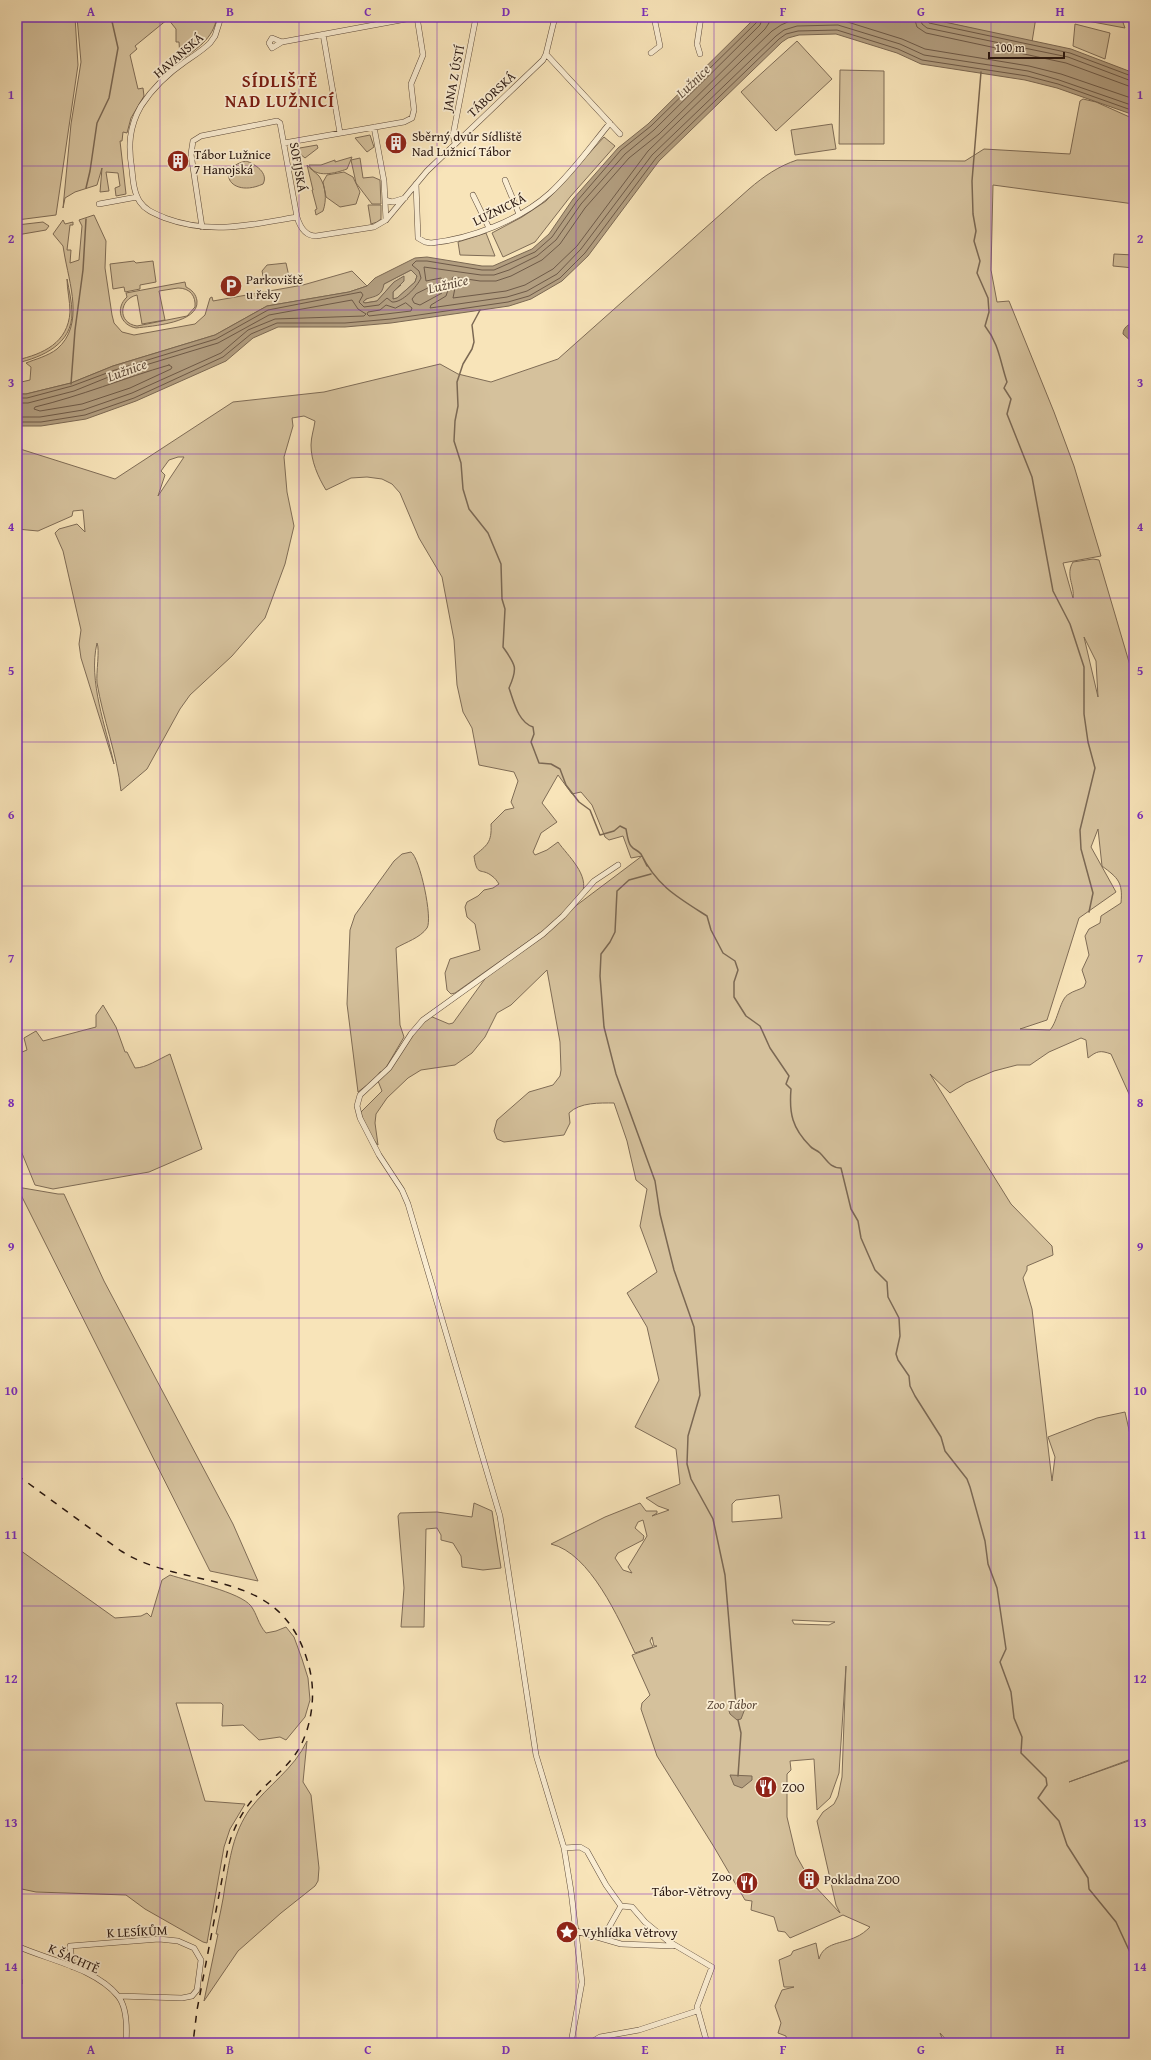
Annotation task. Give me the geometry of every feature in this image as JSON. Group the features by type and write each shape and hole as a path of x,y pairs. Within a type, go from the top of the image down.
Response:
{"street":[{"name":"HAVANSKÁ","path":"137,197 129,150 130,134 134,122 142,105 164,80 210,43 215,36 221,17"},
{"path":"282,42 417,17 423,55 411,84 414,115 409,120 284,143"},
{"name":"JANA Z ÚSTÍ","path":"455,143 453,135 476,17"},
{"name":"TÁBORSKÁ","path":"386,220 427,171 543,60 546,54 555,17"},
{"path":"651,53 660,46 654,17"},
{"path":"700,54 697,44 701,17"},
{"path":"323,34 340,133"},
{"path":"546,54 620,134"},
{"name":"SOFIJSKÁ","path":"202,227 191,154 193,141 201,136 278,122 284,143 296,217"},
{"name":"LUŽNICKÁ","path":"416,184 417,233 421,240 430,243 465,237 520,214 550,192 610,123"},
{"path":"99,204 137,197 146,209 156,214 202,227 231,228 296,217 303,230 313,236 374,227 386,220 386,200 380,154 374,127"},
{"path":"505,180 520,214"},
{"path":"473,195 489,228"},
{"path":"386,200 392,202 405,198"},
{"path":"571,2043 582,1982 576,1931 564,1848 536,1755 499,1509 408,1204 402,1190 380,1155 360,1118 357,1102 362,1092 392,1066 419,1024 479,978 548,930 594,882 618,865"},
{"path":"564,1848 580,1847 587,1851 606,1885 621,1906 632,1907 645,1922 674,1946 712,1967 698,2001 697,2011 707,2043"},
{"path":"603,1938 621,1906"},
{"path":"576,1931 630,1945 674,1946"},
{"name":"K LESÍKŮM","path":"73,1967 70,1946 159,1939 178,1941 194,1948 199,1955 202,1963 198,1986 192,1996 182,1998 118,1996"},
{"name":"K ŠACHTĚ","path":"17,1946 73,1967 96,1979 118,1996"},
{"path":"17,1974 20,1982"},
{"path":"118,1996 126,2019 126,2043"},
{"path":"590,2043 600,2037 639,2030 697,2011"}],"green space":[{"path":"17,17 75,17 78,65 56,215 17,220"},
{"path":"77,17 217,17 212,31 203,43 179,61 176,57 180,57 179,42 176,42 176,29 168,19 135,46 137,49 130,55 138,89 143,88 144,96 131,118 127,133 123,132 122,141 120,141 126,194 116,196 115,188 120,186 118,173 106,172 109,191 100,192 102,168 97,185 75,192 65,198 63,208 71,124 81,62"},
{"path":"921,17 1036,17 1032,42"},
{"path":"1066,17 1121,17 1125,28"},
{"path":"1075,24 1110,33 1105,59 1073,46"},
{"path":"797,41 832,79 776,131 741,92"},
{"path":"840,70 884,71 884,144 839,144"},
{"name":"Zoo Tábor","path":"1083,99 1096,102 1134,119 1134,204 993,185 991,270 997,302 1009,301 1054,412 1074,466 1101,556 1063,563 1073,598 1070,571 1073,562 1093,559 1099,560 1134,679 1134,1105 1111,1054 1099,1052 1088,1058 1086,1040 1081,1038 1049,1052 1030,1065 1017,1065 994,1071 966,1083 950,1093 930,1074 1011,1204 1052,1246 1053,1255 1027,1266 1027,1270 1023,1278 1032,1309 1052,1481 1055,1457 1048,1437 1097,1418 1125,1412 1134,1452 1134,1600 1131,1600 1129,1608 1134,1606 1134,1758 1069,1782 1134,1759 1134,2043 949,2043 940,2033 944,2043 787,2043 786,2036 778,2033 781,2023 775,2006 782,1990 794,1987 784,1987 779,1960 791,1955 793,1951 816,1943 819,1959 821,1953 829,1946 858,1936 870,1927 843,1915 790,1938 785,1932 778,1931 774,1917 751,1910 752,1901 745,1900 657,1756 641,1709 642,1703 650,1695 632,1655 657,1646 654,1646 652,1637 650,1641 653,1647 635,1653 612,1606 590,1573 578,1560 565,1550 551,1544 605,1517 640,1503 646,1511 657,1511 657,1513 652,1516 669,1510 658,1506 646,1498 680,1484 676,1449 635,1427 659,1380 647,1327 627,1293 657,1272 640,1226 647,1189 636,1180 627,1141 614,1103 590,1104 574,1109 569,1113 570,1123 564,1135 504,1142 497,1139 494,1131 497,1120 529,1092 553,1085 560,1076 560,1042 547,970 511,1005 497,1013 485,1037 472,1053 455,1065 421,1070 408,1078 387,1098 376,1114 375,1123 378,1145 372,1138 360,1113 382,1091 378,1081 411,1035 430,1016 449,1024 453,1023 487,976 540,933 455,993 451,994 447,990 445,973 450,959 480,950 475,924 467,917 465,907 467,902 478,896 484,890 493,888 499,884 488,873 478,870 474,856 488,843 491,835 491,824 505,810 514,808 511,802 518,781 514,772 479,765 472,728 463,712 457,685 454,640 442,577 419,538 400,493 392,484 382,479 367,477 351,478 326,490 318,474 311,451 315,421 304,416 292,418 293,426 284,457 287,492 294,526 285,564 265,618 232,656 190,695 180,709 147,769 121,791 97,683 98,646 97,643 95,658 96,688 114,764 81,658 79,644 81,630 63,551 55,533 59,529 77,524 85,532 83,510 73,511 72,516 38,531 17,529 17,448 115,479 233,402 324,392 440,364 458,374 491,382 558,359 749,189 784,165 797,160 965,161 984,149 1070,154 1080,101","holes":["184,457 158,496 165,475 161,471 169,460","1084,637 1096,661 1098,697","558,775 572,794 581,792 592,805 605,837 609,840 623,836 631,858 642,856 553,923 582,894 584,887 581,873 577,866 558,842 547,850 535,855 533,852 541,833 557,822 542,803","1098,829 1102,866 1116,877 1121,890 1121,903 1101,916 1100,923 1089,929 1085,936 1089,955 1082,970 1086,982 1084,987 1066,996 1050,1030 1020,1029 1047,1020 1079,918 1116,892 1091,847","779,1495 782,1518 732,1522 732,1504 736,1500","643,1520 647,1536 628,1567 632,1573 623,1570 615,1558 618,1553 643,1540 644,1536 635,1528 638,1522","792,1620 835,1622 829,1625 794,1624","846,1666 842,1777 838,1796 834,1804 823,1812 817,1821 836,1905 840,1913 811,1882 796,1855 787,1817 787,1774 791,1770 790,1761 814,1759 817,1810 830,1798 839,1773"]},
{"path":"832,124 836,149 795,155 791,130"},
{"path":"370,135 374,147 367,152 355,138"},
{"path":"604,137 615,146 570,197 535,242 503,257 492,233 522,217 546,201"},
{"path":"317,145 318,148 305,158 294,149"},
{"path":"352,157 347,169 332,173 326,174 316,172 309,165 321,165 335,160 335,162"},
{"path":"360,158 363,178 373,177 380,180 381,204 372,204 356,183 351,160"},
{"path":"246,161 253,164 263,173 263,184 251,188 242,188 230,181 229,175 231,170 236,165"},
{"path":"307,165 319,176 324,189 325,198 323,211 316,215 315,210 317,209"},
{"path":"344,172 353,177 360,192 356,204 340,207 326,197 323,182 327,175"},
{"path":"368,205 381,205 381,219 371,224"},
{"path":"94,215 106,241 105,268 112,315 114,323 122,332 134,335 195,324 205,315 210,298 212,297 213,301 303,285 352,271 367,286 349,292 267,306 215,335 113,366 71,383 26,394 17,394 17,383 30,380 31,367 26,363 57,349 66,339 71,328 73,303 69,277 63,246 53,234 63,220 65,224 73,222 73,225 70,225 67,250 71,250 70,263 79,260 82,226 79,220"},
{"path":"43,222 49,226 46,230 17,235 17,225"},
{"path":"486,233 495,256 460,255 458,242"},
{"path":"1114,254 1134,255 1134,268 1113,266"},
{"path":"134,261 136,263 153,261 156,282 140,285 140,289 125,292 124,287 113,289 110,264"},
{"path":"286,263 290,281 265,285 262,271 267,265"},
{"path":"411,270 417,276 415,282 397,298 393,299 393,292 401,285 394,282 377,301 363,302 384,284"},
{"path":"67,279 72,313 71,324 67,333 61,341 46,353 17,363 17,360 45,350 65,332 70,312"},
{"path":"185,282 186,287 196,296 196,308 191,314 183,319 136,328 126,323 121,316 121,306 127,297 126,293","holes":["182,288 191,293 195,303 195,307 187,316 137,326 131,324 123,316 124,306 127,301 131,297 137,295 142,324 165,320 159,291"]},
{"path":"411,852 415,857 422,876 427,902 428,922 427,928 421,934 413,940 396,948 400,1025 404,1037 384,1071 380,1072 375,1079 358,1092 347,1004 350,930 355,915 394,861 402,854"},
{"path":"103,1005 116,1027 125,1052 127,1052 135,1068 148,1065 170,1054 202,1149 149,1172 53,1189 35,1185 17,1141 17,1104 20,1102 17,1103 17,1054 27,1050 24,1038 36,1031 43,1041 96,1027 96,1015"},
{"path":"17,1187 64,1194 104,1281 233,1524 258,1581 210,1571"},
{"path":"474,1503 492,1511 501,1568 483,1570 462,1567 461,1556 453,1543 441,1540 441,1535 437,1528 426,1529 424,1627 401,1627 404,1588 398,1516 400,1513 437,1512 472,1517"},
{"path":"17,1548 115,1618 141,1616 147,1613 151,1617 162,1580 170,1575 236,1596 251,1606 266,1633 286,1627 294,1637 308,1678 310,1700 305,1717 286,1740 280,1737 259,1740 243,1725 222,1726 223,1705 221,1703 176,1703 205,1801 245,1804 230,1829 224,1847 207,1943 145,1909 126,1895 36,1892 17,1888"},
{"path":"307,1741 303,1782 311,1795 319,1868 318,1881 315,1886 281,1913 238,1951 204,2001 218,1934 216,1934 231,1856 236,1837 244,1818 250,1809 295,1760"}],"water":[{"name":"Lužnice","path":"756,17 921,17 1071,49 1134,73 1134,115 1057,88 1025,80 921,64 897,53 836,34 799,35 788,38 782,42 659,161 588,256 562,281 531,299 509,306 391,323 345,327 278,327 253,338 226,361 136,401 86,419 41,426 17,426 17,394 26,394 71,383 113,366 215,335 267,306 349,292 367,286 375,278 415,258 427,257 482,266 493,266 532,249 549,234 573,199 618,148 648,124","holes":["411,270 417,276 415,282 397,298 393,299 393,292 404,281 404,276 394,282 377,301 363,302 366,299 380,293 384,284"]},
{"path":"1134,323 1133,343 1123,334 1126,327"},
{"path":"742,1705 746,1706 741,1719 737,1720 730,1714 728,1708"},
{"path":"730,1775 752,1776 752,1780 742,1788 734,1785"}],"waterway":[{"path":"86,188 97,123 109,98 118,48 111,17"},
{"path":"981,72 972,181 973,214 976,231 974,241 980,261 977,273 988,298 989,312 985,326 990,333 999,353 1007,382 1004,388 1011,399 1007,414 1032,477 1053,591 1070,624 1084,667 1084,714 1088,742 1095,768 1080,830 1081,849 1093,893 1089,912"},
{"path":"71,384 75,330 83,270 86,219"},
{"path":"480,310 472,325 474,342 472,349 463,364 457,382 458,406 455,421 454,441 461,463 463,489 469,509 488,533 501,564 502,599 505,609 503,647 511,658 514,667 514,676 509,688 517,711 524,721 533,727 534,734 531,742 539,763 551,764 560,769 566,785 579,802 590,810 600,835 614,831 620,826 626,829 630,845 641,854 647,865 661,883 677,896 707,916 711,930 723,953 735,961 738,970 734,982 734,997 746,1016 760,1026 770,1048 789,1076 786,1084 791,1089 791,1113 799,1133 811,1147 820,1153 831,1165 841,1168 851,1209 858,1221 861,1238 875,1270 887,1282 888,1297 899,1318 900,1336 896,1354 898,1360 909,1376 910,1386 915,1396 941,1437 945,1451 967,1479 970,1487 985,1541 988,1564 997,1588 1006,1649 1000,1662 1011,1692 1014,1718 1022,1737 1021,1753 1046,1778 1047,1785 1038,1798 1059,1821 1067,1845 1088,1878 1089,1889 1116,1922 1134,1961"},
{"path":"643,858 647,866"},
{"path":"651,874 629,880 617,891 615,932 601,954 600,976 604,1027 616,1074 655,1181 660,1214 674,1270 694,1327 700,1395 688,1436 687,1464 691,1479 713,1519 725,1575 736,1705"},
{"path":"738,1720 741,1733 738,1776"}],"railway":[{"path":"17,1475 121,1551 147,1564 229,1586 254,1595 276,1610 295,1631 308,1663 313,1693 311,1714 306,1734 292,1759 260,1791 245,1809 230,1841 197,2010 193,2043"}],"place":[{"name":"Sběrný dvůr Sídliště Nad Lužnicí Tábor","path":"396,143"},
{"name":"Tábor Lužnice 7 Hanojská","path":"178,161"},
{"name":"Parkoviště u řeky","path":"231,286"},
{"name":"ZOO","path":"766,1787"},
{"name":"Pokladna ZOO","path":"809,1879"},
{"name":"Zoo Tábor-Větrovy","path":"747,1883"},
{"name":"Vyhlídka Větrovy","path":"567,1932"}],"district":[{"name":"SÍDLIŠTĚ NAD LUŽNICÍ","path":"280,91"}]}
